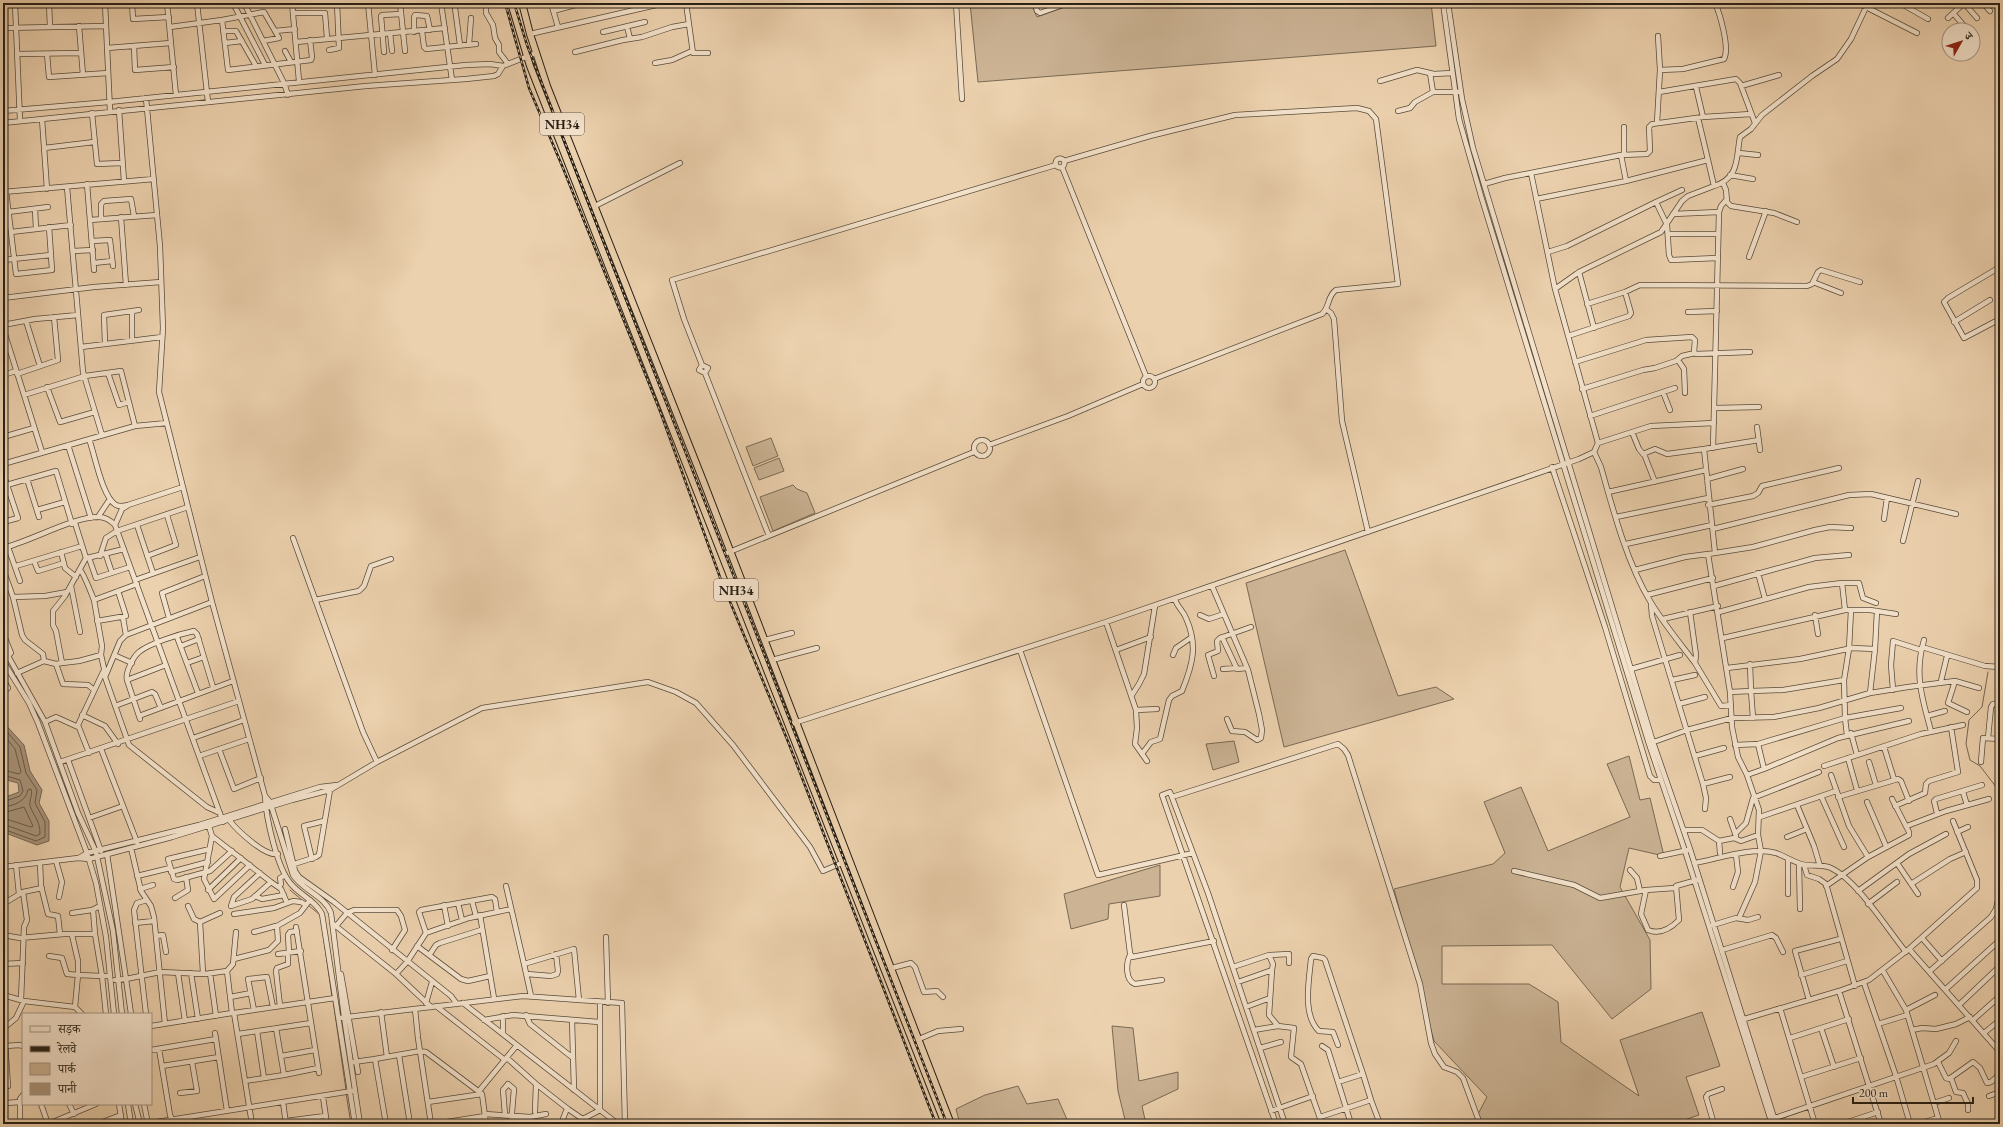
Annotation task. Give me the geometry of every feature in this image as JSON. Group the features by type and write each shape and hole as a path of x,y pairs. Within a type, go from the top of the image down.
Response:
{"highway":[{"name":"NH34","path":"512,3 527,56 788,725 844,862 945,1124"},
{"name":"NH34","path":"522,3 530,34 547,86 625,282 892,968 951,1124"},
{"path":"617,286 625,282"}],"street":[{"path":"15,3 20,121"},
{"path":"49,3 50,27"},
{"path":"105,3 110,111"},
{"path":"132,3 133,19 169,17"},
{"path":"167,3 176,95"},
{"path":"197,3 208,102"},
{"path":"233,3 265,65"},
{"path":"244,3 284,83 288,95"},
{"path":"292,3 299,81"},
{"path":"329,50 339,49 337,3"},
{"path":"368,3 375,74"},
{"path":"400,3 404,51"},
{"path":"441,3 452,80"},
{"path":"486,3 486,13 493,25 495,38 499,44 500,52 512,62"},
{"path":"551,3 558,27"},
{"path":"530,34 665,3"},
{"path":"686,3 692,51 694,55 708,53"},
{"path":"956,3 962,99"},
{"path":"1034,3 1039,12 1054,5 1068,3"},
{"path":"1443,3 1459,120 1562,464 1650,776 1657,780"},
{"path":"1448,3 1461,92 1473,148 1631,669 1645,724"},
{"path":"1660,70 1688,68 1724,59 1726,46 1719,13 1715,3"},
{"path":"1858,3 1867,5 1917,34"},
{"path":"1900,3 1928,18"},
{"path":"1983,3 1990,11"},
{"path":"553,10 579,4"},
{"path":"1948,18 1962,4 1977,18"},
{"path":"1556,289 1579,272 1661,232 1673,214 1688,196 1723,183 1730,175 1738,161 1740,137 1751,129 1762,115 1812,76 1837,59 1851,39 1867,5"},
{"path":"455,8 460,45"},
{"path":"170,27 222,20 264,12 278,39 263,41"},
{"path":"293,13 325,13 327,38"},
{"path":"1953,13 1961,22"},
{"path":"384,52 382,15 401,14"},
{"path":"414,32 415,15 427,16 430,30"},
{"path":"469,44 471,18"},
{"path":"222,20 228,70 312,59 310,40"},
{"path":"603,32 645,22"},
{"path":"575,52 645,37 672,27 689,24"},
{"path":"79,26 83,75"},
{"path":"3,28 106,26"},
{"path":"627,26 630,39"},
{"path":"296,42 445,28"},
{"path":"275,31 295,29"},
{"path":"223,31 236,31 256,66"},
{"path":"422,31 425,48 476,44"},
{"path":"390,33 392,51"},
{"path":"1657,122 1660,70 1658,36"},
{"path":"225,43 242,41"},
{"path":"107,48 171,43"},
{"path":"134,46 135,70 174,67"},
{"path":"285,51 291,62"},
{"path":"655,63 672,60 692,51"},
{"path":"17,54 81,53"},
{"path":"3,111 109,102 299,81 451,67 490,64 503,66 536,53"},
{"path":"47,54 49,77 108,73"},
{"path":"3,123 119,110 494,76 498,74 503,66"},
{"path":"1380,81 1414,70 1430,73 1452,73"},
{"path":"1430,73 1433,92"},
{"path":"1741,86 1779,75"},
{"path":"1659,92 1696,87 1733,79 1738,81 1741,86 1755,123"},
{"path":"1696,87 1703,117"},
{"path":"1398,111 1410,108 1415,102 1433,92 1461,92"},
{"path":"146,98 157,215 161,282 162,337 159,392 200,557 265,796 296,879 328,906 334,925 396,974 426,1003 506,1059 568,1109 590,1124"},
{"path":"1056,165 1058,158 1064,161 1150,136 1235,115 1358,108 1369,111 1377,123 1398,284 1336,290 1331,294 1326,310 1317,316 1154,379"},
{"path":"119,110 124,181"},
{"path":"92,113 97,164 122,163"},
{"path":"1484,184 1623,155 1649,153 1650,126 1657,122 1703,117 1752,116"},
{"path":"1751,129 1752,116"},
{"path":"1698,118 1714,186"},
{"path":"42,119 47,188"},
{"path":"1624,127 1623,155 1626,181"},
{"path":"44,148 94,142"},
{"path":"1467,149 1473,148"},
{"path":"1739,153 1758,155"},
{"path":"1536,199 1626,181 1708,160"},
{"path":"1064,161 1062,167 1146,376"},
{"path":"595,206 680,163"},
{"path":"769,536 705,373 699,370 702,365 684,319 672,280 1056,165 1062,167"},
{"path":"788,725 1176,599 1552,467 1579,459 1594,452 1598,443 1582,389 1556,289 1531,173"},
{"path":"1730,175 1753,179"},
{"path":"48,227 52,270 16,274 5,192 154,179"},
{"path":"1723,183 1726,190 1726,199 1729,204 1733,206 1766,211 1784,216 1797,222"},
{"path":"87,184 94,270"},
{"path":"67,186 81,347 85,376 102,435"},
{"path":"1548,252 1567,246 1682,190"},
{"path":"1713,448 1719,212 1726,199"},
{"path":"102,219 101,204 104,202 131,200 134,216"},
{"path":"1656,202 1667,225 1669,255 1671,260 1717,258"},
{"path":"8,212 48,207"},
{"path":"35,209 36,229"},
{"path":"1749,257 1766,211"},
{"path":"1673,214 1719,212"},
{"path":"90,220 157,215"},
{"path":"121,217 126,284"},
{"path":"11,232 71,224"},
{"path":"1668,234 1718,234"},
{"path":"92,241 110,240 113,266"},
{"path":"73,251 93,250"},
{"path":"3,260 51,255"},
{"path":"94,263 112,260"},
{"path":"2000,267 1945,300 1944,304 1963,337 1966,338 2000,318"},
{"path":"1587,304 1625,292 1640,285 1807,286 1813,282 1818,272 1821,270 1860,282"},
{"path":"1579,272 1594,328"},
{"path":"3,298 76,289 161,282"},
{"path":"1813,282 1841,292"},
{"path":"1568,336 1630,315 1625,292"},
{"path":"1954,322 1990,300"},
{"path":"105,344 104,315 139,310"},
{"path":"1326,310 1331,313 1334,319 1342,421 1368,532"},
{"path":"132,311 132,341"},
{"path":"1688,312 1717,311"},
{"path":"42,452 3,327 26,321 78,315"},
{"path":"3,375 58,360 54,317"},
{"path":"26,321 40,366"},
{"path":"81,347 162,337"},
{"path":"1575,362 1656,339 1694,338 1695,353"},
{"path":"1582,389 1678,360 1682,356 1695,353 1750,352"},
{"path":"1678,360 1684,369 1685,393"},
{"path":"24,395 85,376 118,370 123,373 135,426"},
{"path":"108,373 119,405 129,402"},
{"path":"1146,376 1151,376 1154,379"},
{"path":"1143,384 1143,380 1146,376"},
{"path":"1143,384 1147,388 1151,387 1155,384 1154,379"},
{"path":"989,445 1068,416 1143,384"},
{"path":"47,388 60,422 95,412"},
{"path":"1590,416 1675,388"},
{"path":"1664,392 1670,410"},
{"path":"1715,408 1759,407"},
{"path":"3,464 135,426 167,423"},
{"path":"1598,443 1651,426 1714,423"},
{"path":"3,425 5,436 34,428"},
{"path":"1757,428 1760,450"},
{"path":"1632,432 1639,449 1644,454 1651,468 1655,482"},
{"path":"89,439 104,485 110,499 115,504 120,506 128,505 183,487"},
{"path":"984,440 989,445 990,451 985,456 979,456 974,452 974,445 978,441 984,440"},
{"path":"1644,454 1655,449 1667,454 1759,440"},
{"path":"68,445 91,518"},
{"path":"1704,449 1708,505 1715,553"},
{"path":"722,555 974,452"},
{"path":"1594,452 1601,467 1616,517 1635,570 1647,595 1695,663 1721,706 1731,705"},
{"path":"1552,467 1608,626 1684,830 1697,880 1772,1120 1776,1124"},
{"path":"1708,505 1753,496 1758,493 1762,486 1839,468"},
{"path":"1707,478 1743,469"},
{"path":"1608,492 1706,470"},
{"path":"5,485 56,471 65,502 96,578 130,567"},
{"path":"3,473 5,485 18,518 3,522"},
{"path":"27,479 39,517"},
{"path":"1903,541 1918,481"},
{"path":"1626,544 1868,493 1956,514"},
{"path":"1616,517 1708,498"},
{"path":"1884,519 1887,498"},
{"path":"98,517 110,499"},
{"path":"37,510 65,502"},
{"path":"115,525 122,510 128,505"},
{"path":"100,556 108,536 117,531 188,507"},
{"path":"147,556 176,545 168,515"},
{"path":"20,581 16,566 5,548 73,523 91,518 104,518 115,525 222,818"},
{"path":"137,525 153,573"},
{"path":"1635,570 1685,557 1753,547 1822,529 1851,528"},
{"path":"293,538 363,732 377,762"},
{"path":"16,566 82,546"},
{"path":"87,558 106,555 124,549"},
{"path":"61,552 67,570 76,577"},
{"path":"1708,554 1718,606 1727,668 1735,745 1742,767 1747,775 1755,797 1760,818 1758,837 1761,851 1756,882 1740,918"},
{"path":"106,555 112,573"},
{"path":"1714,586 1815,558 1849,555"},
{"path":"94,600 118,591 153,573 200,557"},
{"path":"62,663 56,632 53,625 53,612 54,608 71,586 87,558"},
{"path":"316,600 359,591 364,586 371,566 391,559"},
{"path":"34,561 38,571 64,563"},
{"path":"3,569 13,597 22,635 25,640 42,654 44,660"},
{"path":"80,570 94,600 102,646 101,655 105,672 105,681 130,746 207,807 222,818 229,820 240,832 266,851 272,855 278,854"},
{"path":"1758,574 1765,599"},
{"path":"169,618 162,593 205,576"},
{"path":"1647,595 1713,578"},
{"path":"1718,612 1809,587 1826,584 1857,582 1860,584 1863,598 1876,603"},
{"path":"1842,583 1845,610"},
{"path":"71,586 80,632"},
{"path":"1212,586 1247,668 1259,714 1262,730 1261,738 1257,740 1243,731 1232,731 1227,719"},
{"path":"118,591 126,614 123,618 126,635"},
{"path":"13,597 44,596 67,592"},
{"path":"1142,754 1151,742 1160,738 1169,700 1183,688 1194,654 1192,637 1186,618 1178,607 1176,599"},
{"path":"89,753 78,727 94,690 101,680 120,641 126,635 212,602"},
{"path":"1651,602 1652,616 1703,784 1706,798 1705,809"},
{"path":"1132,694 1143,676 1151,637 1155,606"},
{"path":"1663,619 1718,606"},
{"path":"1722,638 1815,615 1845,610 1877,611 1896,614"},
{"path":"1851,610 1850,649 1844,680 1844,701 1845,718 1857,755"},
{"path":"1870,693 1875,649 1877,611"},
{"path":"1690,612 1696,655 1695,663"},
{"path":"1200,614 1208,619 1224,614"},
{"path":"1815,615 1818,634"},
{"path":"97,621 123,618"},
{"path":"1106,622 1132,694 1136,710 1137,728 1135,744 1147,761"},
{"path":"1608,626 1617,624"},
{"path":"1214,676 1208,654 1218,651 1216,642 1222,637 1251,627"},
{"path":"213,687 198,639 194,631 158,643 138,652 126,675 140,718 213,687 233,681"},
{"path":"3,633 11,653 8,657"},
{"path":"764,640 792,633"},
{"path":"177,637 198,693"},
{"path":"1116,650 1151,637"},
{"path":"1173,655 1178,647 1192,637"},
{"path":"1222,637 1237,668"},
{"path":"181,646 198,639"},
{"path":"1924,640 1918,664 1919,685 1931,731"},
{"path":"1893,690 1893,641 1985,666 2000,668"},
{"path":"3,647 46,722 86,833 98,853"},
{"path":"772,660 817,648"},
{"path":"1727,668 1800,659 1850,649 1875,649"},
{"path":"1020,650 1098,875 1193,853"},
{"path":"17,673 44,660 56,664 79,661 101,655"},
{"path":"114,655 132,663"},
{"path":"1631,669 1680,655"},
{"path":"1941,681 1948,656"},
{"path":"187,663 204,657"},
{"path":"3,661 29,703 38,723 89,859 106,937 114,1013"},
{"path":"56,664 64,684 88,685 94,690"},
{"path":"1750,664 1753,718"},
{"path":"127,680 166,665"},
{"path":"1223,669 1237,668 1240,670 1247,668"},
{"path":"1672,680 1695,675"},
{"path":"3,679 8,688"},
{"path":"1730,692 1783,690 1844,680"},
{"path":"3,693 14,681"},
{"path":"1651,743 1687,730 1732,718 1782,716 1870,693 1941,681 1955,681 1979,688"},
{"path":"1955,681 1948,703 1967,712"},
{"path":"78,858 87,853 107,854 131,848 138,844 222,818 330,790 377,762 482,708 648,682 676,692 696,703 733,745 810,847 823,871 844,862"},
{"path":"115,706 154,693 161,708"},
{"path":"1679,704 1705,697"},
{"path":"60,762 127,741 239,701"},
{"path":"1988,738 1991,707 1993,704 2000,703"},
{"path":"1735,745 1758,744 1845,718 1901,708"},
{"path":"1136,710 1157,709"},
{"path":"1927,716 1946,711"},
{"path":"82,715 105,726 118,744"},
{"path":"46,722 56,717 78,727"},
{"path":"193,738 244,720"},
{"path":"1747,775 1849,734 1909,721"},
{"path":"1824,766 1931,731 1963,725"},
{"path":"1895,806 1925,793 1926,784 1929,781 1958,772 1951,727"},
{"path":"199,756 249,739"},
{"path":"1981,762 1981,739 2000,739"},
{"path":"1651,743 1657,780 1694,864 1697,880"},
{"path":"1276,1124 1162,795 1171,794 1338,744 1348,755 1417,974 1431,1043 1444,1067 1457,1072 1463,1078 1480,1124"},
{"path":"1758,744 1764,769"},
{"path":"1884,746 1894,780"},
{"path":"1695,756 1724,748"},
{"path":"102,749 138,844"},
{"path":"219,749 234,789 260,778"},
{"path":"1848,758 1857,790"},
{"path":"68,760 89,818 98,853 113,931 122,1013"},
{"path":"1869,762 1876,785"},
{"path":"1684,830 1702,830 1719,841 1736,836 1746,823 1747,816 1751,810 1752,799 1819,772"},
{"path":"1831,774 1852,833 1868,857"},
{"path":"1703,784 1730,776"},
{"path":"1838,797 1894,780 1901,781 1909,801"},
{"path":"229,820 320,787 338,785"},
{"path":"1938,813 1934,800 1982,785"},
{"path":"291,865 312,859 319,855 330,790"},
{"path":"1760,818 1836,791"},
{"path":"1963,792 1967,805"},
{"path":"1171,794 1233,967 1284,1124"},
{"path":"1820,796 1844,847"},
{"path":"1826,886 1868,857 1909,835 1907,826 1892,799"},
{"path":"1907,826 1938,813 1989,799"},
{"path":"1866,802 1886,846"},
{"path":"268,805 278,854 285,876 291,885 308,902 318,908 322,914 335,998 344,1017 353,1062 353,1091 360,1124"},
{"path":"89,818 123,806"},
{"path":"1797,806 1819,863"},
{"path":"3,867 78,858 89,859 98,853 209,826 222,818"},
{"path":"1730,819 1736,836 1741,841 1758,837"},
{"path":"312,859 304,826 324,821"},
{"path":"1741,1019 1864,983 1883,971 1907,951 1978,886 1953,821"},
{"path":"209,826 212,836 204,879 208,890 214,899 250,865"},
{"path":"1958,832 1968,827"},
{"path":"285,829 291,865 299,877 334,902 454,999 457,1004"},
{"path":"1786,837 1807,829"},
{"path":"1858,891 1897,863 1946,834"},
{"path":"212,836 279,888 287,903"},
{"path":"1719,841 1720,853"},
{"path":"131,848 140,889 151,906 154,921 165,1024"},
{"path":"210,849 168,859 174,880 186,878 211,870 232,851"},
{"path":"1660,856 1688,850"},
{"path":"1694,864 1761,851 1777,854 1788,860 1802,864 1819,863 1842,874 1858,891 1907,951 1930,971 2000,1052"},
{"path":"1911,884 1948,860 1966,852"},
{"path":"107,854 131,1013"},
{"path":"1732,856 1738,872 1733,887"},
{"path":"208,890 241,858"},
{"path":"1788,860 1788,894"},
{"path":"56,861 62,882 58,896"},
{"path":"137,876 208,862"},
{"path":"40,863 42,888 48,914 50,916 56,915 58,917 60,934"},
{"path":"1897,863 1918,894"},
{"path":"1802,864 1807,875 1822,881 1826,886 1855,986"},
{"path":"1800,909 1802,864"},
{"path":"3,1086 8,1086 4,1028 16,1018 22,1000 24,925 27,920 16,866"},
{"path":"1630,870 1637,878 1640,890"},
{"path":"1514,871 1574,885 1600,898 1640,890 1675,888 1679,884 1697,880"},
{"path":"260,873 234,897 231,906 255,896 271,882"},
{"path":"279,888 281,884 280,878 285,876"},
{"path":"175,898 188,890 186,878"},
{"path":"1868,904 1897,882"},
{"path":"140,889 153,885"},
{"path":"506,886 531,996"},
{"path":"3,904 21,893 42,888"},
{"path":"1646,890 1641,916 1648,930 1659,932 1667,929 1679,920 1675,888"},
{"path":"1930,971 1991,917 1996,909 2000,892"},
{"path":"255,896 262,899 284,895"},
{"path":"426,932 420,911 494,897 497,912"},
{"path":"146,1013 135,923 135,905 147,900"},
{"path":"472,900 478,915 494,998"},
{"path":"234,914 274,908 296,901 308,902"},
{"path":"254,932 276,926 296,916 308,902"},
{"path":"334,902 334,925 353,1091 355,1124"},
{"path":"458,903 462,920"},
{"path":"1124,905 1130,955 1127,964 1129,978 1135,984 1162,980"},
{"path":"72,913 93,910 100,906"},
{"path":"188,906 194,919 200,922"},
{"path":"444,906 448,926"},
{"path":"334,925 347,913 360,910 391,909 399,911 404,923 404,930 392,950"},
{"path":"396,974 407,962 426,932 478,915 511,909"},
{"path":"93,910 106,1013"},
{"path":"200,922 220,913"},
{"path":"1713,928 1740,918 1748,920 1758,917"},
{"path":"135,923 154,921"},
{"path":"200,922 203,973"},
{"path":"234,959 271,949 278,941 276,926"},
{"path":"1713,928 1722,950 1733,993"},
{"path":"244,1081 319,1071 297,929 290,932 288,935 288,964 277,968 276,971 280,1006"},
{"path":"430,954 436,945 440,943 481,930"},
{"path":"49,956 62,958 67,974 102,976 118,980 160,972 210,973 227,971 233,965 236,932"},
{"path":"3,935 24,938 60,934 95,934"},
{"path":"72,935 78,961 75,1007"},
{"path":"156,936 163,935 166,952"},
{"path":"1722,950 1772,935 1776,938 1783,952"},
{"path":"606,937 608,1002"},
{"path":"1809,1000 1795,952 1840,938"},
{"path":"1922,938 1942,961"},
{"path":"1946,989 2000,940"},
{"path":"1130,955 1155,954 1214,942"},
{"path":"417,946 461,979 468,981 490,976"},
{"path":"524,964 575,950 579,1000"},
{"path":"278,954 301,951"},
{"path":"527,974 551,976 557,974 556,954"},
{"path":"1233,967 1270,955 1289,954 1289,963"},
{"path":"1270,955 1273,964 1269,1015 1278,1026"},
{"path":"1338,1045 1333,1032 1319,1030 1310,1020 1308,991 1311,958 1314,956 1325,960 1380,1124"},
{"path":"1801,975 1847,961"},
{"path":"3,964 23,963"},
{"path":"892,968 912,964 924,992 937,991 943,997"},
{"path":"1959,1005 2000,966"},
{"path":"1238,982 1272,970"},
{"path":"227,971 230,997 238,1034 248,1108 252,1124"},
{"path":"1883,971 1906,1012 1940,1124"},
{"path":"178,973 185,1021"},
{"path":"191,973 198,1019"},
{"path":"210,973 216,1016"},
{"path":"254,1010 248,979 267,977 273,1007"},
{"path":"426,1003 432,982"},
{"path":"1864,983 1896,1076 1910,1124"},
{"path":"1839,991 1881,1124"},
{"path":"230,997 251,993"},
{"path":"3,995 22,1000 75,1007 81,1013"},
{"path":"1878,1024 1906,1012 1935,995"},
{"path":"344,1017 457,1004 494,998 531,996 622,1003 625,1124"},
{"path":"1912,1030 1922,1028 1936,1029 1972,1018 2000,996"},
{"path":"152,1026 335,998"},
{"path":"1246,1007 1270,998"},
{"path":"600,1002 600,1110"},
{"path":"463,1003 618,1124"},
{"path":"1780,1008 1816,1124"},
{"path":"415,1009 420,1051 433,1124 485,1115 530,1117 546,1114"},
{"path":"381,1012 387,1057"},
{"path":"484,1020 503,1016 526,1015 599,1022"},
{"path":"526,1015 530,1024 574,1058"},
{"path":"503,1016 503,1034"},
{"path":"1790,1038 1849,1019"},
{"path":"572,1020 574,1090"},
{"path":"1984,1033 2000,1020"},
{"path":"238,1034 311,1023"},
{"path":"1254,1030 1278,1026 1294,1028 1291,1057 1301,1064 1322,1124"},
{"path":"276,1028 284,1075"},
{"path":"1821,1028 1834,1067"},
{"path":"919,1039 938,1031 961,1029"},
{"path":"257,1031 264,1078"},
{"path":"215,1033 227,1111"},
{"path":"152,1050 216,1039"},
{"path":"1772,1120 1809,1105 1938,1062 1949,1053 1956,1041"},
{"path":"1995,1046 2000,1041"},
{"path":"1260,1048 1281,1042"},
{"path":"428,1102 480,1092 517,1045"},
{"path":"5,1048 22,1046"},
{"path":"1322,1046 1328,1050 1351,1124"},
{"path":"159,1049 170,1114 174,1122"},
{"path":"281,1056 315,1050"},
{"path":"353,1062 420,1051 430,1054 480,1092 486,1124"},
{"path":"399,1055 410,1124"},
{"path":"162,1066 219,1057"},
{"path":"1801,1077 1861,1058"},
{"path":"375,1059 386,1124"},
{"path":"180,1093 197,1091 192,1062"},
{"path":"353,1062 358,1072"},
{"path":"1938,1062 1946,1078 1951,1078 1975,1062 1980,1068 1986,1082 1991,1082 2000,1074"},
{"path":"1338,1082 1363,1074"},
{"path":"1951,1078 1956,1092 1963,1093 1968,1110"},
{"path":"505,1115 503,1090 508,1084 514,1089 511,1124"},
{"path":"535,1112 536,1084"},
{"path":"1714,1124 1706,1097 1708,1094 1722,1089"},
{"path":"144,1105 146,1124 174,1122 227,1111 353,1091"},
{"path":"1988,1096 2000,1092"},
{"path":"1271,1111 1313,1096"},
{"path":"20,1124 20,1102 22,1097"},
{"path":"322,1097 327,1124"},
{"path":"1934,1103 1949,1098"},
{"path":"1320,1117 1371,1100"},
{"path":"6,1103 20,1102"},
{"path":"283,1102 286,1123 326,1116"},
{"path":"41,1105 48,1124 94,1105"},
{"path":"70,1105 74,1114"},
{"path":"119,1105 122,1124"},
{"path":"128,1105 131,1124"},
{"path":"135,1105 140,1124"},
{"path":"561,1124 568,1109"},
{"path":"578,1124 583,1119 600,1110"},
{"path":"1842,1124 1851,1123 1878,1112"},
{"path":"97,1124 106,1123 121,1115"},
{"path":"1918,1124 1938,1118"}],"green space":[{"path":"970,3 1031,3 1037,17 1076,3 1431,3 1436,46 978,82"},
{"path":"771,438 778,456 753,466 746,447"},
{"path":"779,458 784,471 759,480 754,468"},
{"path":"793,485 797,489 807,493 815,513 773,531 760,497"},
{"path":"1345,550 1398,696 1436,687 1454,699 1284,747 1246,583"},
{"path":"1234,741 1239,762 1213,770 1206,744"},
{"path":"1629,756 1640,800 1650,798 1664,856 1629,848 1620,887 1650,940 1651,989 1612,1019 1552,945 1442,946 1442,984 1529,984 1558,1002 1561,1042 1639,1096 1620,1040 1702,1012 1720,1066 1686,1077 1699,1115 1672,1124 1480,1124 1477,1116 1487,1097 1434,1041 1394,889 1493,864 1505,853 1484,802 1521,787 1548,851 1630,817 1607,764"},
{"path":"1160,865 1160,896 1109,904 1108,919 1071,929 1064,894"},
{"path":"1112,1026 1133,1028 1139,1081 1178,1072 1178,1089 1142,1106 1146,1124 1126,1124 1118,1091"},
{"path":"1018,1086 1027,1104 1058,1099 1069,1124 960,1124 956,1109 985,1095"}],"water":[{"path":"3,722 24,745 30,771 42,790 39,803 49,821 49,841 37,845 3,832 3,798 19,792 18,783 3,779"}],"waterway":[{"path":"1988,672 1982,707 1969,720 1966,744 1970,760 1980,766 2000,792"},
{"path":"290,890 302,900"},
{"path":"308,905 319,914"},
{"path":"323,933 332,997"},
{"path":"333,1000 346,1090"},
{"path":"346,1093 351,1124"}],"railway":[{"path":"505,3 529,88 563,168 660,411 721,580 787,739 936,1124"},
{"path":"514,3 527,45 947,1124"}]}
